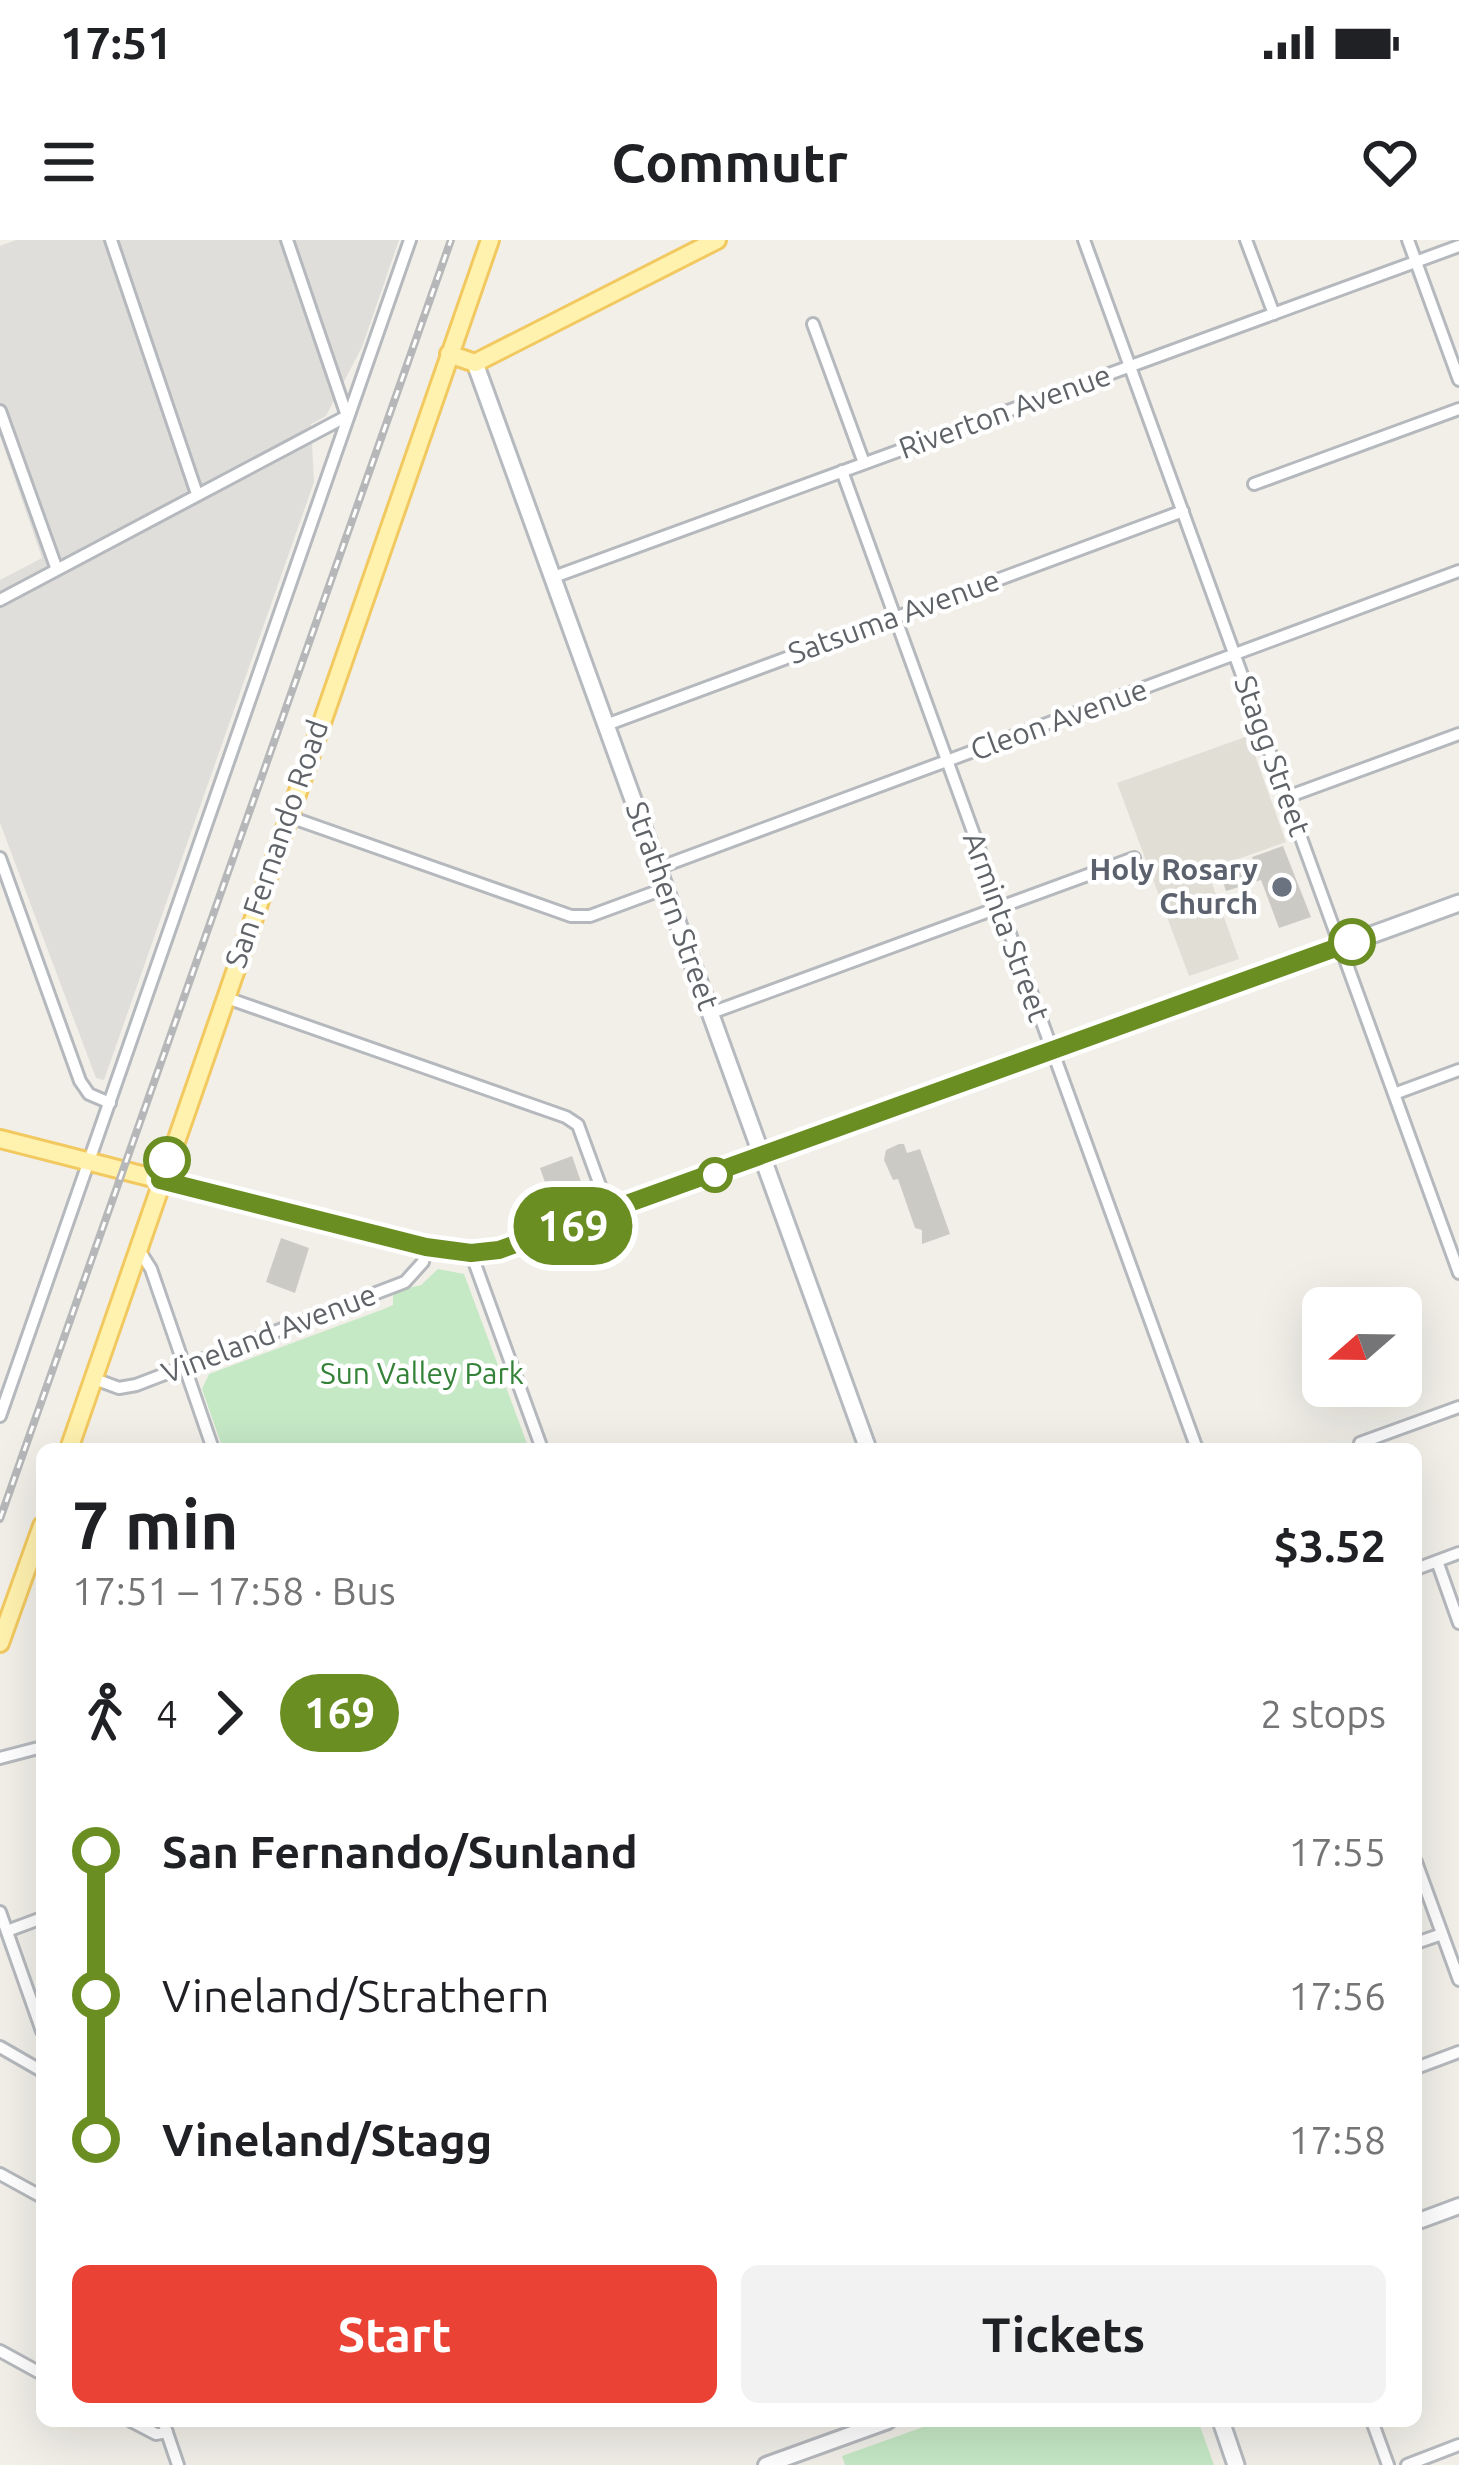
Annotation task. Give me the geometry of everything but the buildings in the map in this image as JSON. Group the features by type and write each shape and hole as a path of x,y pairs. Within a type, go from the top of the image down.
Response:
{"main road":[{"name":"San Fernando Road","path":"71,1443 490,240"},
{"path":"449,354 475,363 717,240"},
{"name":"Strathern Street","path":"475,363 866,1443"},
{"path":"0,1138 426,1247 471,1253 516,1246 1459,903"},
{"path":"0,1642 36,1547"},
{"path":"1223,2427 1236,2465"}],"street":[{"path":"111,240 197,494"},
{"path":"287,240 347,416"},
{"path":"0,1415 410,240"},
{"name":"Stagg Street","path":"1084,240 1459,1273"},
{"path":"1246,240 1274,314"},
{"path":"1408,240 1459,380"},
{"name":"Riverton Avenue","path":"551,578 1459,246"},
{"path":"813,324 864,463"},
{"path":"1254,484 1459,410"},
{"path":"0,411 56,567"},
{"path":"0,600 347,416"},
{"name":"Arminta Street","path":"842,472 1195,1443"},
{"name":"Satsuma Avenue","path":"606,725 1183,511"},
{"name":"Cleon Avenue","path":"658,868 1459,571"},
{"path":"1287,797 1459,734"},
{"path":"287,816 572,916 590,916 666,888"},
{"path":"0,858 80,1081 89,1094 110,1103"},
{"path":"711,1013 1134,858"},
{"path":"224,997 566,1117 578,1126 610,1213"},
{"path":"1394,1094 1459,1070"},
{"path":"1444,1230 1459,1225"},
{"path":"137,1247 151,1270 211,1443"},
{"name":"Vineland Avenue","path":"92,1378 128,1388 405,1282 423,1262 426,1247"},
{"path":"471,1253 540,1443"},
{"path":"1360,1443 1459,1407"},
{"path":"1422,1566 1459,1553"},
{"path":"1437,1561 1459,1623"},
{"path":"0,1758 36,1749"},
{"path":"1422,1879 1459,1980"},
{"path":"0,1912 36,2014"},
{"path":"7,1931 36,1920"},
{"path":"1422,1941 1442,1934"},
{"path":"0,2048 36,2068"},
{"path":"1422,2066 1459,2052"},
{"path":"0,2174 36,2194"},
{"path":"1422,2220 1459,2206"},
{"path":"0,2351 36,2371"},
{"path":"165,2427 178,2465"},
{"path":"766,2465 871,2427"},
{"path":"1374,2427 1388,2465"},
{"path":"1407,2465 1459,2445"}],"shaded area":[{"path":"16,240 399,240 362,347 326,416 311,424 314,482 104,1080 96,1078 0,823 0,580 42,558 0,436 0,246"},
{"path":"1248,736 1286,842 1207,870 1239,959 1189,976 1117,783"}],"green space":[{"name":"Sun Valley Park","path":"438,1269 464,1274 527,1443 221,1443 202,1389 209,1374 393,1305 393,1292 421,1285"},
{"path":"923,2427 1200,2427 1214,2465 845,2465 842,2456"}],"railway":[{"path":"0,1519 451,240"}],"bus line":[{"name":"169","path":"167,1160 160,1180 426,1247 471,1253 499,1250 1352,942"}],"place":[{"name":"Holy Rosary Church","path":"1282,887"}]}
